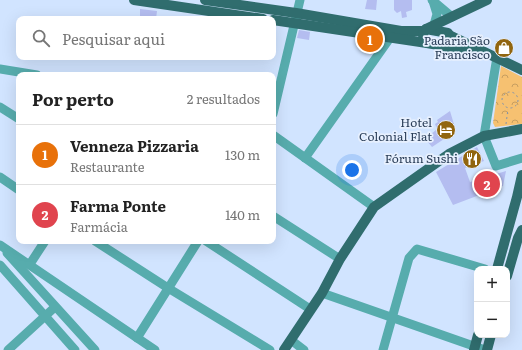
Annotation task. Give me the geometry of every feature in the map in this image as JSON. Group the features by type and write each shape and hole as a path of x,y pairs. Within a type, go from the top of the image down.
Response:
{"main road":[{"path":"134,0 243,16"},
{"path":"211,0 295,18 391,33 440,46 494,56"},
{"path":"391,33 428,28 487,0"},
{"path":"440,46 448,41 447,26 452,17"},
{"path":"276,20 295,18"},
{"path":"428,28 448,34 522,70"},
{"path":"427,43 424,38 428,28"},
{"path":"284,350 322,293 340,259 374,208 449,154 484,136 522,129"},
{"path":"498,266 520,199 522,175"},
{"path":"510,266 518,238 522,230"},
{"path":"475,348 477,338"},
{"path":"486,350 490,338"}],"street":[{"path":"276,101 300,0"},
{"path":"432,0 452,17"},
{"path":"428,28 437,14 432,0"},
{"path":"305,158 391,33"},
{"path":"494,56 484,136 496,166 522,158"},
{"path":"1,70 16,72"},
{"path":"0,107 16,117"},
{"path":"276,137 374,208"},
{"path":"0,178 16,188"},
{"path":"276,218 340,259"},
{"path":"30,264 43,244"},
{"path":"100,244 168,288 270,350"},
{"path":"137,338 196,244"},
{"path":"211,244 310,309"},
{"path":"0,245 155,350"},
{"path":"0,245 95,350"},
{"path":"383,350 409,258 417,250 474,266"},
{"path":"0,265 75,350"},
{"path":"322,293 475,348 486,350"},
{"path":"8,350 55,307"},
{"path":"291,340 304,350"}],"path":[{"path":"512,92 516,94 518,101 514,107 508,108 502,104 502,96 504,93 512,92"},
{"path":"505,132 508,108"}],"green space":[{"path":"501,66 522,77 522,124 495,127 493,123"}],"building":[{"path":"367,0 377,0 376,10 365,9"},
{"path":"394,0 412,0 412,10 406,12 407,17 402,18 401,11 397,13 394,10"},
{"path":"140,9 157,11 156,16 140,16"},
{"path":"299,30 310,32 309,40 297,38"},
{"name":"Hotel Colonial Flat","path":"450,111 456,131 432,147 427,141 432,137 430,135 437,129 435,124 438,122 437,120"},
{"path":"477,147 484,161 465,168 470,182 506,171 503,186 453,205 436,172"}],"place":[{"name":"Venneza Pizzaria","path":"370,39"},
{"name":"Padaria São Francisco","path":"504,48"},
{"name":"Hotel Colonial Flat","path":"446,130"},
{"name":"Fórum Sushi","path":"472,159"},
{"name":"Farma Ponte","path":"487,184"}]}
